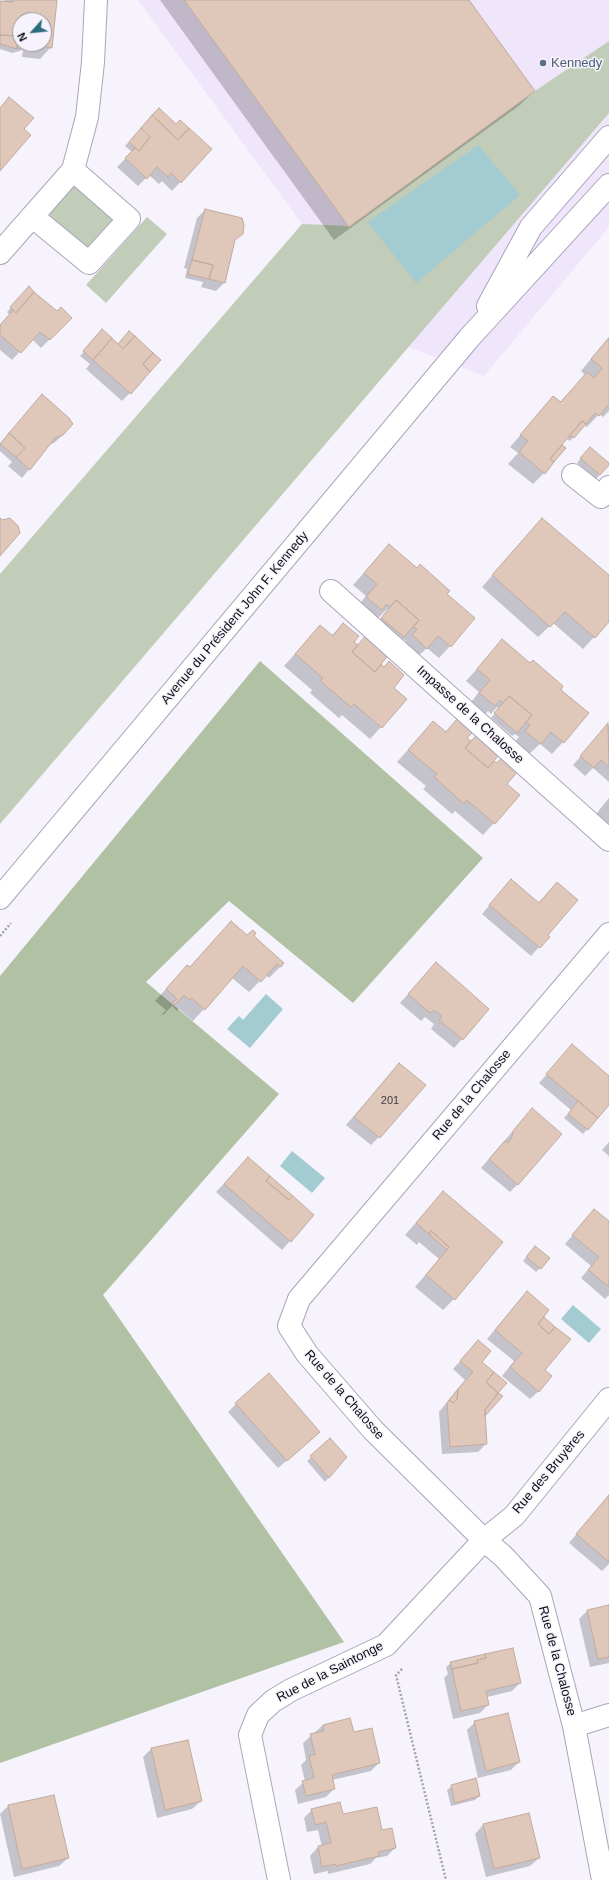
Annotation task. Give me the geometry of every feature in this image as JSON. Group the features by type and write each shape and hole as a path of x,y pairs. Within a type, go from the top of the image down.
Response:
{"street":[{"path":"0,253 73,170 87,117 96,18 96,0"},
{"name":"Avenue du Président John F. Kennedy","path":"470,338 531,227 607,143"},
{"path":"33,217 89,263 129,219 73,170"},
{"name":"Avenue du Président John F. Kennedy","path":"0,898 470,338 609,185"},
{"path":"573,475 601,497 609,487"},
{"name":"Impasse de la Chalosse","path":"331,591 609,840"},
{"name":"Rue de la Chalosse","path":"603,1880 574,1726 540,1596 503,1556 484,1540 373,1430 307,1354 290,1326 299,1299 609,934"},
{"name":"Rue des Bruyères","path":"484,1540 514,1516 609,1399"},
{"name":"Rue de la Saintonge","path":"280,1880 250,1735 258,1714 273,1701 291,1690 386,1645 484,1540"},
{"path":"574,1726 609,1715"}],"path":[{"path":"406,1664 396,1675 446,1880"}],"shaded area":[{"path":"138,0 609,0 609,227 484,376 408,347 302,224"}],"green space":[{"path":"609,41 609,113 0,824 0,574 302,224 349,226 535,91"},
{"path":"81,186 116,221 90,250 49,222 49,215 71,187"},
{"path":"147,217 167,234 106,303 86,285"},
{"path":"260,661 483,858 353,1003 229,901 146,982 279,1094 103,1295 344,1642 0,1763 0,976"}],"water":[{"path":"478,145 520,195 416,283 368,222"},
{"path":"266,994 283,1009 250,1048 227,1029 239,1016 243,1020"},
{"path":"292,1151 325,1178 312,1193 280,1166"},
{"path":"573,1305 601,1329 589,1343 561,1319"}],"building":[{"path":"13,0 57,0 52,48 52,12 12,12 12,36 0,35 0,1 13,2"},
{"path":"184,0 469,0 535,91 349,227"},
{"path":"0,35 12,36 12,48 0,44"},
{"path":"9,97 34,118 24,129 31,135 0,171 0,108"},
{"path":"159,108 176,124 180,120 189,128 178,140 152,115"},
{"path":"152,115 178,140 189,128 212,149 181,183 171,173 168,177 157,167 147,179 125,158 135,148 139,151 150,137 141,128"},
{"path":"141,128 150,137 139,151 129,142"},
{"path":"205,209 242,218 244,225 243,234 235,240 225,283 209,279 213,265 192,260"},
{"path":"192,260 213,265 209,279 188,274"},
{"path":"29,286 34,292 16,313 10,307"},
{"path":"34,292 57,311 61,307 72,318 50,340 40,332 21,353 0,335 0,325 13,310 16,313"},
{"path":"102,329 112,338 93,360 83,351"},
{"path":"129,331 135,336 123,349 118,344"},
{"path":"135,336 153,353 143,364 150,372 131,394 93,360 112,338 123,349"},
{"path":"609,338 609,404 599,416 595,413 586,424 582,421 550,459 554,462 545,474 519,452 528,441 520,435 553,396 561,402 587,372 594,378 602,368 591,359"},
{"path":"153,353 161,360 150,372 143,364"},
{"path":"42,394 69,418 73,424 63,435 55,438 30,470 16,457 25,448 9,433"},
{"path":"582,421 586,424 574,438 570,435"},
{"path":"9,433 25,448 16,457 0,444"},
{"path":"562,445 566,448 554,462 550,459"},
{"path":"590,447 609,463 600,475 580,458"},
{"path":"0,518 2,520 10,518 18,526 20,533 0,556"},
{"path":"542,518 609,575 609,622 595,638 565,612 550,627 492,575"},
{"path":"389,544 417,568 420,564 450,591 447,594 475,618 451,647 438,636 427,649 412,635 417,629 413,627 419,620 396,600 390,607 387,604 382,610 366,597 377,584 364,573"},
{"path":"396,600 419,620 404,637 381,618"},
{"path":"343,623 359,636 354,642 358,645 352,652 375,672 381,664 384,667 389,661 404,675 394,688 407,699 382,728 354,704 351,707 320,681 323,678 295,654 320,625 333,636"},
{"path":"367,634 389,654 375,672 352,652"},
{"path":"502,639 530,663 533,660 563,686 561,690 589,713 564,743 551,732 541,744 525,731 530,725 526,722 532,715 509,696 503,703 500,700 495,706 479,693 490,680 477,669"},
{"path":"509,696 532,715 517,733 494,713"},
{"path":"457,719 472,733 467,738 471,741 465,748 488,768 494,761 497,763 502,757 518,771 507,784 520,795 495,824 467,800 464,804 434,777 437,774 408,750 433,721 446,732"},
{"path":"608,723 609,767 601,760 594,768 580,756"},
{"path":"480,731 503,750 488,768 465,748"},
{"path":"511,879 539,903 557,882 578,900 548,935 550,937 540,948 489,905"},
{"path":"231,921 247,935 253,930 256,933 254,936 284,963 281,967 277,964 261,982 243,966 205,1010 191,998 189,1000 184,995 175,1005 172,1002 177,999 166,989 187,965 190,967"},
{"path":"436,962 489,1009 463,1040 439,1020 442,1016 434,1010 430,1013 408,994"},
{"path":"572,1044 609,1076 609,1105 598,1118 546,1074"},
{"path":"399,1063 426,1085 380,1138 354,1117"},
{"path":"578,1101 598,1118 588,1130 568,1114"},
{"path":"532,1108 562,1134 518,1185 489,1159 505,1141 508,1143 512,1137 513,1131"},
{"path":"248,1157 270,1176 266,1181 289,1200 293,1196 314,1215 291,1242 224,1184"},
{"path":"270,1176 293,1196 289,1200 266,1181"},
{"path":"443,1191 503,1242 455,1300 426,1275 449,1247 431,1231 429,1234 416,1223"},
{"path":"594,1209 609,1221 609,1287 588,1270 599,1257 572,1235"},
{"path":"431,1231 449,1247 447,1250 429,1234"},
{"path":"535,1246 550,1258 541,1269 526,1257"},
{"path":"527,1291 549,1310 538,1324 549,1334 555,1327 571,1339 545,1370 552,1376 539,1392 510,1367 522,1353 495,1330"},
{"path":"544,1317 555,1327 549,1334 538,1324"},
{"path":"478,1340 491,1351 482,1362 494,1372 486,1382 498,1393 485,1410 487,1444 450,1447 447,1403 449,1400 453,1403 457,1399 458,1389 473,1372 460,1361"},
{"path":"494,1372 507,1383 498,1393 486,1382"},
{"path":"269,1373 320,1432 287,1461 235,1403"},
{"path":"458,1389 457,1399 453,1403 449,1400"},
{"path":"498,1393 503,1396 485,1416 485,1410"},
{"path":"330,1438 347,1457 329,1478 310,1456"},
{"path":"609,1495 609,1562 576,1534"},
{"path":"609,1605 609,1657 598,1659 587,1610"},
{"path":"513,1648 521,1683 486,1691 489,1705 461,1711 452,1669 478,1663 477,1660 486,1658 485,1654"},
{"path":"485,1654 486,1658 477,1660 478,1663 452,1669 450,1662"},
{"path":"508,1713 520,1762 486,1771 474,1721"},
{"path":"350,1718 354,1732 372,1728 380,1763 332,1775 335,1789 306,1796 302,1781 314,1778 309,1756 315,1754 310,1734 324,1731 323,1725"},
{"path":"188,1740 202,1801 165,1810 151,1748"},
{"path":"476,1778 480,1796 455,1803 451,1785"},
{"path":"54,1795 69,1858 22,1869 8,1805"},
{"path":"340,1802 343,1814 377,1807 382,1830 392,1828 396,1848 378,1852 379,1856 336,1866 335,1864 322,1867 318,1846 331,1843 326,1822 315,1825 311,1809"},
{"path":"529,1813 540,1858 494,1869 483,1824"}],"place":[{"name":"Kennedy","path":"543,63"}]}
